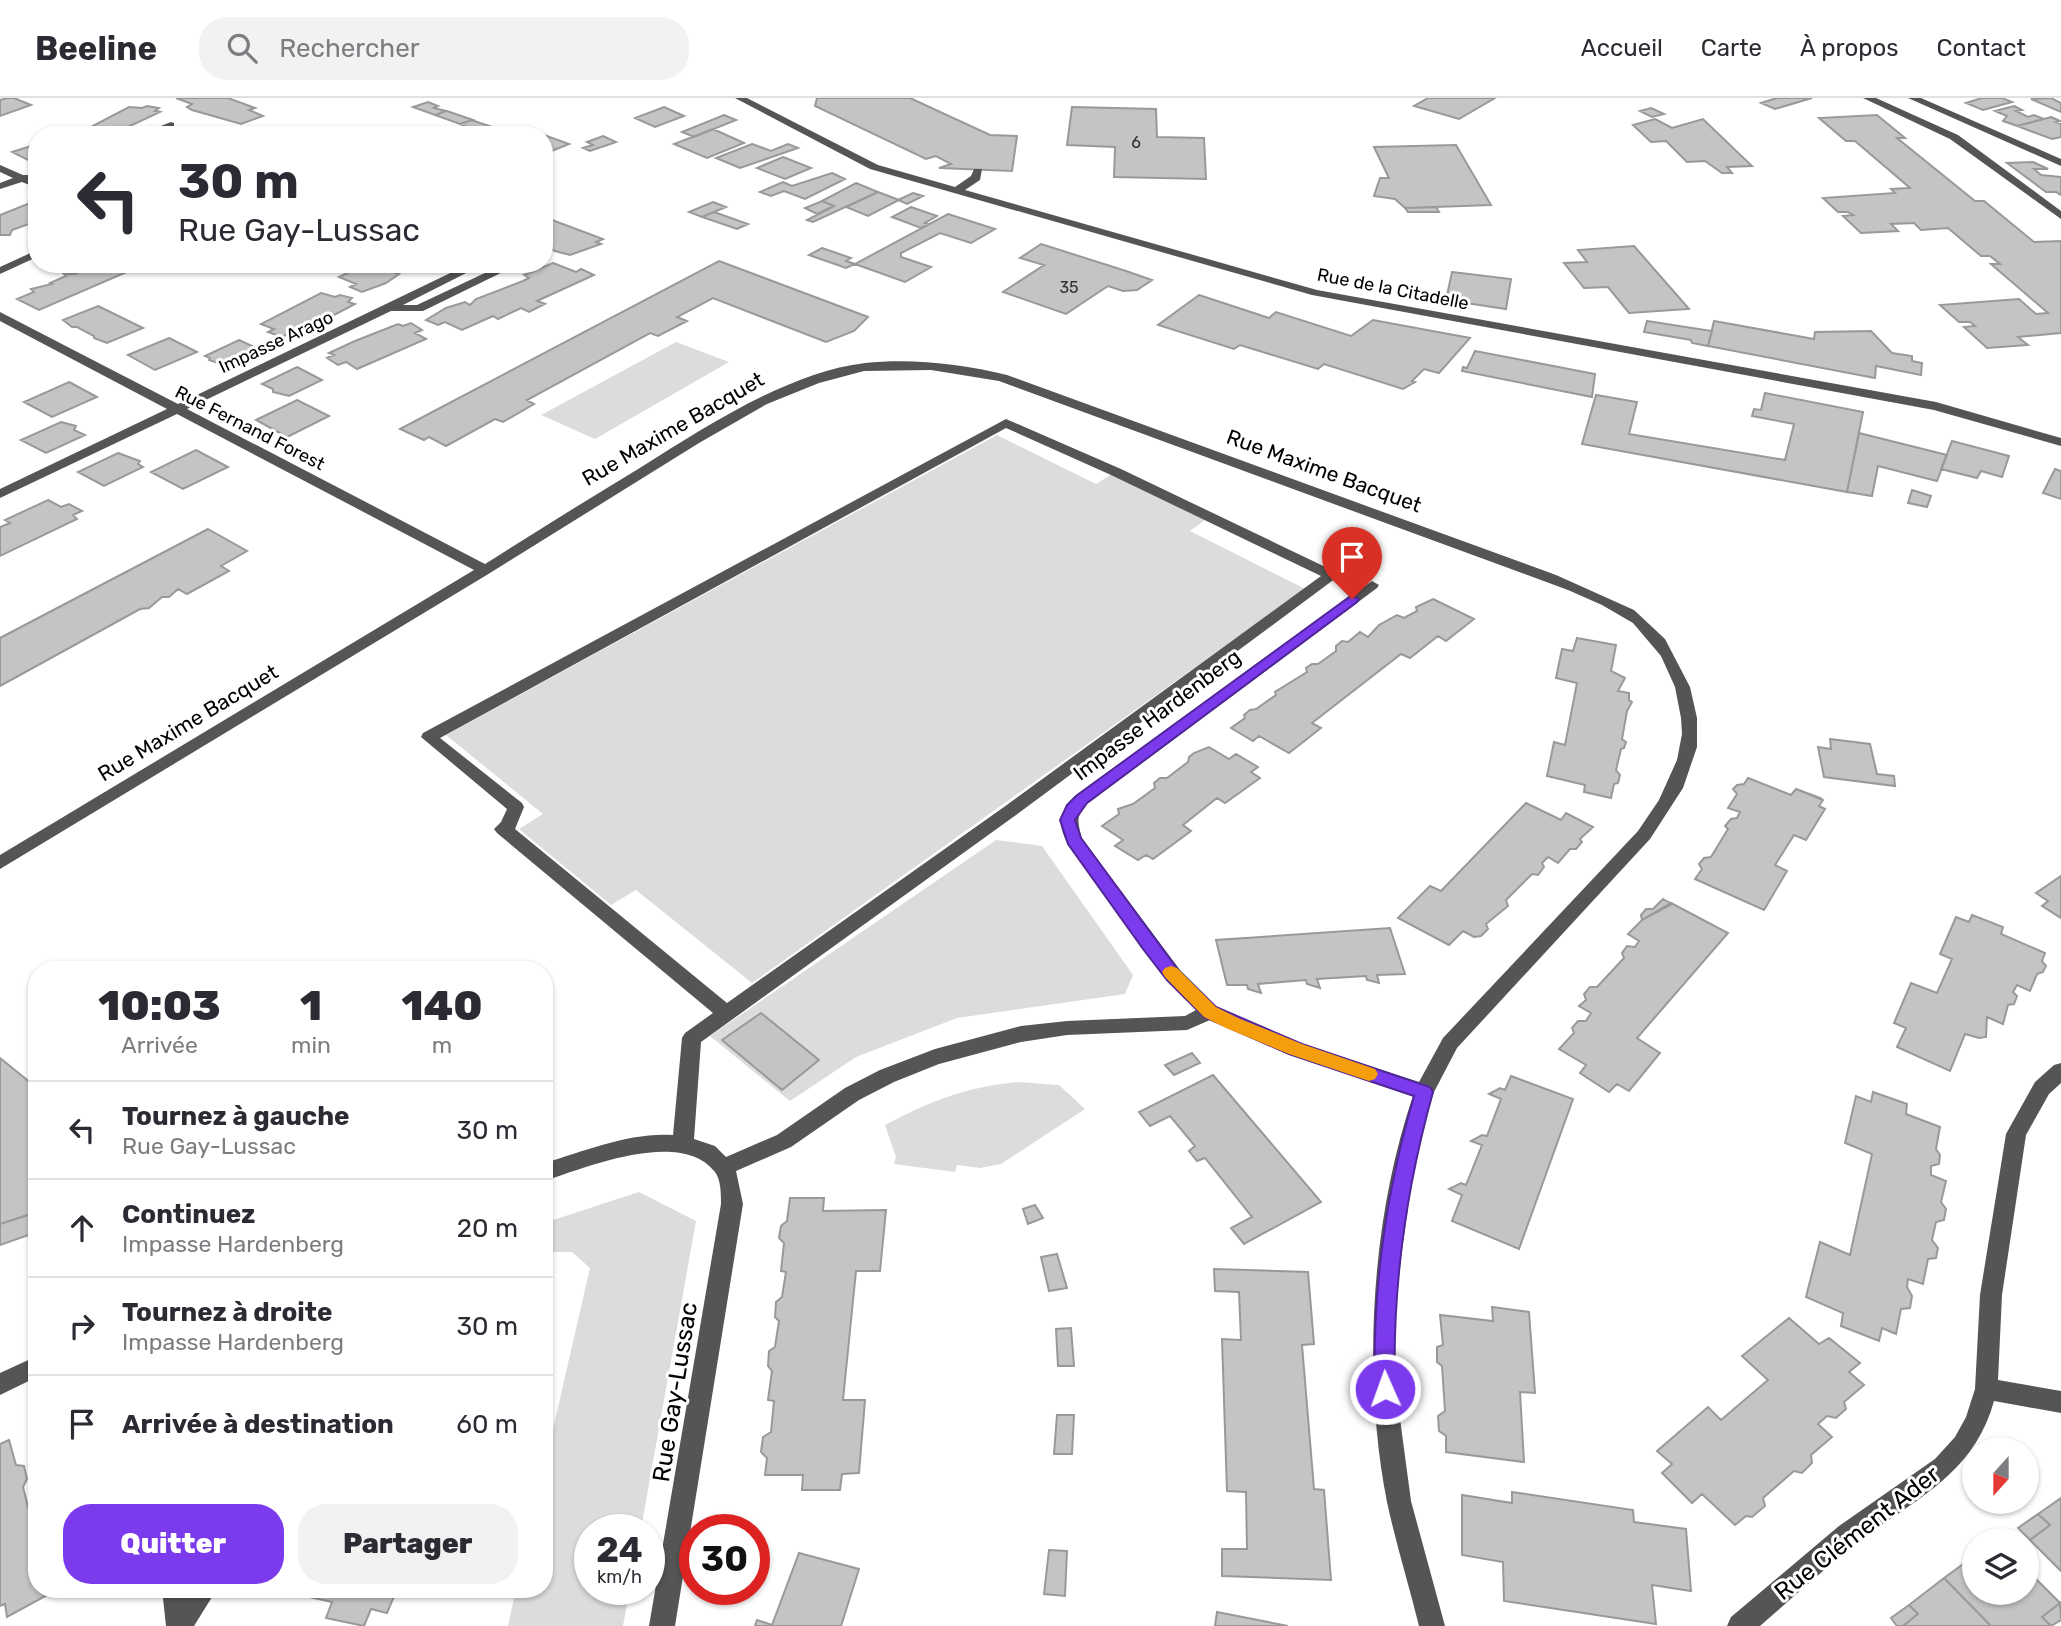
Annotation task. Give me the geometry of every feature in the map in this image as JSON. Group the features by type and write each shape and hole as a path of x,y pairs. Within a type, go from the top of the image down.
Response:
{"street":[{"name":"Rue de la Citadelle","path":"740,98 874,167 1316,293 1936,406 2061,442"},
{"path":"1868,98 1954,137 2061,216"},
{"path":"1913,98 2061,163"},
{"path":"0,168 28,181"},
{"path":"955,191 976,178 978,171"},
{"path":"0,186 28,176"},
{"path":"0,271 28,257"},
{"name":"Impasse Arago","path":"0,494 461,273"},
{"name":"Impasse Arago","path":"391,307 419,309 495,273"},
{"name":"Rue Fernand Forest","path":"0,316 485,569"},
{"name":"Rue Maxime Bacquet","path":"0,863 694,440 788,389 864,367 931,366 968,370 1003,378 1551,578 1623,611 1637,619 1661,644 1680,681 1688,712 1690,734 1679,775 1644,835 1450,1043 1424,1092 1405,1158 1383,1329 1388,1424 1399,1501 1432,1626"},
{"path":"683,1143 692,1038 1010,811 1331,575 1116,472 1006,423 429,737 516,807 509,826 503,829 726,1013"},
{"name":"Impasse Hardenberg","path":"1210,1012 1173,975 1074,840 1068,820 1072,809 1372,584"},
{"path":"553,1169 654,1143 683,1143 712,1156 723,1167 784,1141 832,1107 875,1082 935,1058 1021,1034 1068,1028 1188,1023 1210,1012 1295,1049 1424,1092"},
{"name":"Rue Clément Ader","path":"1740,1626 1848,1535 1943,1467 1964,1445 1977,1421 1986,1389 1991,1295 2016,1134 2042,1088 2061,1071"},
{"name":"Rue Gay-Lussac","path":"662,1626 732,1204 730,1184 723,1167"},
{"path":"0,1384 28,1370"},
{"path":"1986,1389 2061,1402"},
{"path":"176,1598 180,1625"},
{"path":"180,1625 198,1598"}],"shaded area":[{"path":"676,342 729,362 595,439 541,415"},
{"path":"997,435 1096,484 1112,474 1205,520 1190,531 1305,589 752,983 636,890 611,905 519,829 543,814 446,735"},
{"path":"996,840 1042,846 1133,975 1125,994 957,1018 856,1057 790,1101 710,1036"},
{"path":"1017,1082 1059,1085 1085,1109 1001,1164 980,1168 957,1165 955,1172 894,1164 896,1157 885,1125 949,1096"},
{"path":"639,1192 696,1221 644,1514 574,1514 574,1605 627,1605 623,1626 508,1626 514,1598 553,1598 553,1429 590,1268 572,1252 553,1252 553,1220"}],"building":[{"path":"8,98 31,105 0,116 0,100"},
{"path":"176,98 228,98 255,108 249,110 263,116 241,124 192,110 187,107 192,104"},
{"path":"817,98 910,98 990,135 1017,136 1012,171 939,168 951,164 936,156 926,159 815,106"},
{"path":"1428,98 1495,98 1459,119 1414,106"},
{"path":"1777,98 1812,98 1775,109 1761,103"},
{"path":"1982,98 2002,98 2012,102 1983,110 1966,103"},
{"path":"2051,98 2061,103 2061,112 2031,99"},
{"path":"428,102 438,106 434,108 446,111 435,115 413,107"},
{"path":"2014,106 2022,110 2016,111 2028,117 2034,115 2044,119 2017,126 2003,121 2007,116 1995,111"},
{"path":"129,107 159,108 155,111 160,112 130,126 93,126"},
{"path":"664,107 684,116 655,127 635,118"},
{"path":"1072,107 1156,109 1157,137 1204,138 1206,179 1114,177 1115,147 1067,145"},
{"path":"1651,108 1664,114 1652,117 1640,111"},
{"path":"446,111 473,120 460,124 435,115"},
{"path":"724,115 736,120 694,137 682,132"},
{"path":"1877,115 1905,138 1897,138 1975,201 1984,201 2034,242 2061,241 2061,333 2018,337 2028,345 1987,348 1964,327 1975,326 1970,322 1959,322 1940,305 2019,299 2036,314 2048,313 1991,264 2000,264 1990,256 1981,256 1948,228 1921,230 1914,223 1891,224 1898,231 1861,233 1843,216 1853,215 1838,212 1823,198 1895,193 1891,189 1910,188 1855,141 1846,141 1819,118"},
{"path":"2051,117 2060,121 2056,122 2061,124 2061,137 2052,139 2017,126"},
{"path":"1655,119 1672,128 1703,119 1752,166 1727,167 1732,173 1722,173 1705,161 1687,162 1666,141 1651,142 1633,125"},
{"path":"471,120 489,126 465,126 460,124"},
{"path":"713,129 744,143 707,158 674,144"},
{"path":"603,136 616,142 590,151 583,148 593,145 587,142"},
{"path":"553,138 569,144 553,150"},
{"path":"752,144 771,151 788,144 798,148 740,168 716,158"},
{"path":"1456,145 1491,205 1405,208 1395,199 1374,196 1380,178 1389,178 1374,147"},
{"path":"28,147 28,160 12,152"},
{"path":"783,157 811,168 785,179 757,168"},
{"path":"2033,162 2048,169 2034,169 2041,175 2061,177 2061,195 2046,192 2007,163"},
{"path":"832,173 845,179 805,199 784,191 771,196 760,192 783,182 792,186"},
{"path":"856,183 878,192 813,222 807,220 834,206 822,201"},
{"path":"878,192 899,200 868,216 846,207"},
{"path":"913,193 923,196 907,204 898,200"},
{"path":"822,201 834,206 817,214 805,208"},
{"path":"713,202 726,207 702,217 689,212"},
{"path":"28,204 28,224 12,230 10,235 0,235 0,215"},
{"path":"911,207 937,216 921,228 892,217"},
{"path":"1436,207 1439,212 1408,212 1405,208"},
{"path":"714,212 748,224 737,229 702,217"},
{"path":"948,214 995,229 971,243 940,233 901,253 901,257 931,267 905,282 855,264"},
{"path":"553,220 603,239 596,242 601,244 570,255 555,251"},
{"path":"1041,244 1152,280 1137,290 1123,291 1108,286 1066,314 1003,292 1044,265 1020,258"},
{"path":"1634,246 1689,309 1629,313 1608,287 1584,288 1564,263 1587,262 1578,250"},
{"path":"822,248 851,258 846,261 855,264 846,268 809,255"},
{"path":"719,261 868,317 854,331 826,342 713,298 677,317 687,321 658,336 650,333 527,400 534,404 503,422 495,419 446,446 429,437 424,440 400,429"},
{"path":"553,263 576,272 581,269 594,275 537,301 545,304 529,312 521,308 498,319 493,316 462,330 445,322 438,325 426,320 446,308 465,302 470,305 476,299 529,278 524,275 553,273"},
{"path":"1452,272 1511,279 1506,309 1446,300"},
{"path":"124,273 39,310 17,299 34,292 31,289 52,284 50,283 66,276 64,274"},
{"path":"347,273 399,274 386,283 362,292 350,287 356,284 339,277"},
{"path":"321,293 352,298 348,302 355,304 294,336 288,334 282,337 268,332 274,329 261,324"},
{"path":"1199,295 1269,318 1276,312 1351,336 1373,320 1470,338 1439,373 1424,369 1412,381 1415,382 1403,389 1324,364 1318,369 1240,345 1234,349 1158,325"},
{"path":"98,306 143,328 107,343 63,320"},
{"path":"1647,321 1712,331 1708,346 1692,343 1691,340 1644,332"},
{"path":"1714,321 1814,339 1815,332 1871,331 1892,353 1912,356 1912,361 1922,363 1921,375 1876,366 1875,378 1708,346"},
{"path":"411,323 422,330 415,333 426,339 357,369 346,362 338,365 327,358 334,355 329,353 355,341 398,324 403,326"},
{"path":"169,338 197,352 155,370 128,355"},
{"path":"239,340 263,351 229,367 205,356"},
{"path":"1475,351 1595,374 1592,397 1462,371 1463,367 1467,368"},
{"path":"297,367 322,380 289,396 273,392 273,389 262,384"},
{"path":"69,382 97,397 52,417 24,402"},
{"path":"1765,393 1863,412 1847,492 1582,444 1596,395 1637,402 1629,434 1785,460 1794,424 1752,416 1754,409 1761,410"},
{"path":"297,400 329,416 287,437 256,420"},
{"path":"61,422 76,426 74,430 85,435 46,453 21,440"},
{"path":"1859,433 1947,455 1937,481 1878,466 1872,496 1847,492"},
{"path":"1952,441 2009,456 2002,477 1981,471 1977,478 1941,469"},
{"path":"196,450 228,467 183,489 151,472"},
{"path":"118,453 140,461 138,464 143,467 104,486 78,472"},
{"path":"2055,469 2061,471 2061,499 2043,493"},
{"path":"1912,490 1931,496 1927,507 1908,503"},
{"path":"48,500 61,507 69,504 82,511 73,515 77,519 0,556 0,527 10,523 5,520"},
{"path":"208,529 247,551 221,566 229,571 187,594 178,589 169,597 162,597 149,608 140,609 0,686 0,638"},
{"path":"1433,599 1474,619 1446,641 1438,636 1410,658 1401,654 1312,723 1321,728 1289,753 1259,736 1253,741 1231,728 1245,718 1244,715 1250,710 1256,709 1276,695 1275,692 1307,672 1306,668 1318,664 1336,651 1336,646 1342,641 1348,642 1360,632 1368,637 1379,625 1397,615 1404,618 1417,611 1416,607"},
{"path":"1577,638 1616,645 1611,671 1625,678 1618,691 1629,693 1629,700 1632,702 1627,711 1622,739 1626,742 1621,749 1616,770 1620,775 1618,783 1614,784 1611,798 1584,792 1585,785 1547,776 1554,742 1565,745 1577,683 1556,678 1562,649 1573,651"},
{"path":"1830,739 1870,744 1877,774 1894,776 1895,786 1824,777 1818,747 1831,749"},
{"path":"1209,747 1229,759 1236,754 1258,767 1251,772 1260,778 1225,803 1217,798 1183,825 1191,831 1153,859 1146,855 1138,860 1115,846 1123,840 1102,826 1119,814 1118,809 1133,804 1155,788 1154,783 1160,778 1167,778 1188,762 1194,753"},
{"path":"1748,778 1791,795 1796,789 1820,798 1823,800 1819,806 1825,809 1806,840 1794,835 1775,865 1787,871 1764,910 1695,879 1702,869 1699,864 1704,858 1711,857 1728,829 1725,826 1731,819 1737,818 1740,812 1728,808 1737,794 1733,789 1744,784"},
{"path":"1748,778 1791,795 1796,789 1823,800 1819,806 1825,809 1806,840 1794,835 1775,865 1787,871 1764,910 1695,879 1702,869 1699,864 1704,858 1711,857 1728,829 1725,826 1731,819 1737,818 1740,812 1728,808 1737,794 1733,789 1744,784"},
{"path":"1526,803 1561,820 1566,813 1593,827 1580,839 1582,842 1576,849 1570,849 1558,863 1548,857 1542,863 1544,867 1538,875 1532,874 1506,900 1508,906 1486,924 1488,929 1481,936 1474,937 1463,931 1449,945 1398,918 1430,886 1441,891"},
{"path":"2061,876 2061,918 2042,906 2048,901 2036,893"},
{"path":"1663,899 1672,904 1642,920 1641,915 1646,909 1653,909"},
{"path":"1671,903 1728,933 1637,1038 1660,1053 1629,1091 1617,1084 1609,1092 1580,1073 1586,1065 1559,1049 1574,1033 1572,1028 1578,1021 1586,1021 1591,1013 1579,1006 1586,1000 1584,994 1590,987 1597,987 1624,958 1622,953 1627,946 1635,947 1639,941 1628,934 1642,920"},
{"path":"1972,915 2003,927 2001,934 2045,953 2042,961 2046,966 2043,972 2037,974 2030,991 2017,985 2013,992 2017,996 2014,1004 2008,1005 2003,1024 1987,1017 1986,1037 1965,1034 1950,1071 1897,1047 1906,1028 1894,1023 1911,983 1937,993 1952,959 1940,954 1956,917 1969,922"},
{"path":"1390,928 1405,974 1377,975 1379,983 1367,980 1366,976 1317,979 1320,988 1307,984 1306,980 1258,984 1261,993 1248,989 1247,985 1227,985 1216,940"},
{"path":"761,1013 819,1060 782,1090 722,1040"},
{"path":"1192,1053 1200,1063 1174,1075 1165,1065"},
{"path":"0,1058 28,1081 28,1215 0,1224"},
{"path":"1213,1075 1321,1202 1244,1244 1231,1228 1252,1217 1205,1158 1197,1161 1189,1151 1195,1146 1170,1116 1150,1126 1139,1112"},
{"path":"1511,1076 1573,1099 1519,1249 1452,1221 1462,1195 1449,1189 1461,1183 1466,1185 1482,1145 1471,1141 1482,1135 1487,1136 1501,1099 1489,1094 1500,1088 1505,1090"},
{"path":"1873,1092 1907,1104 1906,1114 1940,1127 1936,1149 1940,1155 1939,1164 1931,1166 1931,1175 1946,1181 1941,1202 1946,1209 1944,1220 1936,1222 1932,1240 1938,1248 1936,1258 1928,1259 1923,1284 1908,1279 1907,1287 1912,1296 1910,1308 1901,1309 1896,1334 1882,1328 1879,1341 1841,1326 1843,1313 1806,1297 1820,1242 1850,1255 1872,1154 1845,1143 1856,1096 1871,1102"},
{"path":"790,1198 824,1198 823,1211 886,1210 880,1271 856,1271 843,1400 865,1400 859,1473 842,1474 840,1490 802,1490 803,1475 765,1475 767,1458 761,1452 763,1437 771,1432 774,1401 768,1400 772,1371 768,1366 769,1351 775,1347 779,1321 775,1317 776,1302 782,1297 786,1272 781,1271 784,1243 779,1238 781,1226 787,1221"},
{"path":"1035,1205 1043,1218 1028,1224 1023,1209"},
{"path":"28,1215 28,1235 0,1245 0,1224"},
{"path":"1057,1254 1067,1288 1049,1291 1041,1257"},
{"path":"1214,1269 1308,1272 1314,1344 1302,1345 1314,1489 1324,1490 1331,1580 1222,1576 1222,1549 1247,1549 1246,1492 1227,1491 1222,1339 1241,1340 1239,1292 1215,1291"},
{"path":"1492,1307 1529,1312 1535,1393 1520,1392 1524,1462 1446,1452 1446,1436 1439,1431 1438,1416 1445,1411 1442,1366 1437,1362 1437,1347 1443,1345 1440,1315 1493,1321"},
{"path":"1789,1318 1819,1344 1829,1338 1860,1363 1849,1372 1864,1385 1844,1402 1846,1409 1836,1418 1827,1416 1818,1424 1832,1437 1811,1455 1812,1463 1802,1473 1794,1471 1763,1498 1765,1506 1752,1517 1746,1516 1735,1525 1702,1494 1692,1503 1662,1473 1672,1464 1657,1451 1708,1407 1721,1420 1768,1380 1742,1356"},
{"path":"1071,1328 1074,1366 1058,1366 1056,1329"},
{"path":"1057,1415 1074,1415 1072,1454 1054,1454"},
{"path":"9,1440 16,1465 24,1466 27,1479 23,1487 28,1507 28,1598 42,1598 7,1617 5,1604 0,1606 0,1444"},
{"path":"1512,1492 1633,1510 1634,1522 1686,1529 1691,1591 1652,1585 1656,1624 1504,1601 1503,1562 1462,1555 1462,1495 1512,1503"},
{"path":"2061,1498 2061,1571 2039,1549 2039,1533 2050,1525 2039,1513"},
{"path":"2038,1514 2050,1525 2039,1533 2039,1528 2018,1528"},
{"path":"1049,1550 1067,1551 1065,1596 1044,1594"},
{"path":"799,1553 859,1569 841,1626 755,1626 757,1620 772,1625"},
{"path":"1962,1565 1962,1596 1944,1578"},
{"path":"1944,1578 1962,1596 1962,1605 1970,1605 1991,1626 1903,1626 1918,1614 1909,1605"},
{"path":"2039,1582 2060,1603 2042,1617 2051,1626 1991,1626 1970,1605 2039,1605"},
{"path":"314,1598 393,1598 387,1613 371,1609 364,1626 326,1618 332,1602"},
{"path":"2060,1603 2061,1620 2051,1626 2042,1617"},
{"path":"1909,1605 1918,1614 1903,1626 1897,1626 1891,1618"},
{"path":"1217,1612 1288,1626 1215,1626"}],"slow traffic":[{"path":"1171,972 1210,1012 1261,1036 1369,1074"}],"route":[{"path":"1352,599 1081,800 1072,809 1068,820 1074,840 1149,944 1173,975 1210,1012 1295,1049 1424,1092 1405,1158 1390,1257 1383,1329 1385,1389"}]}
